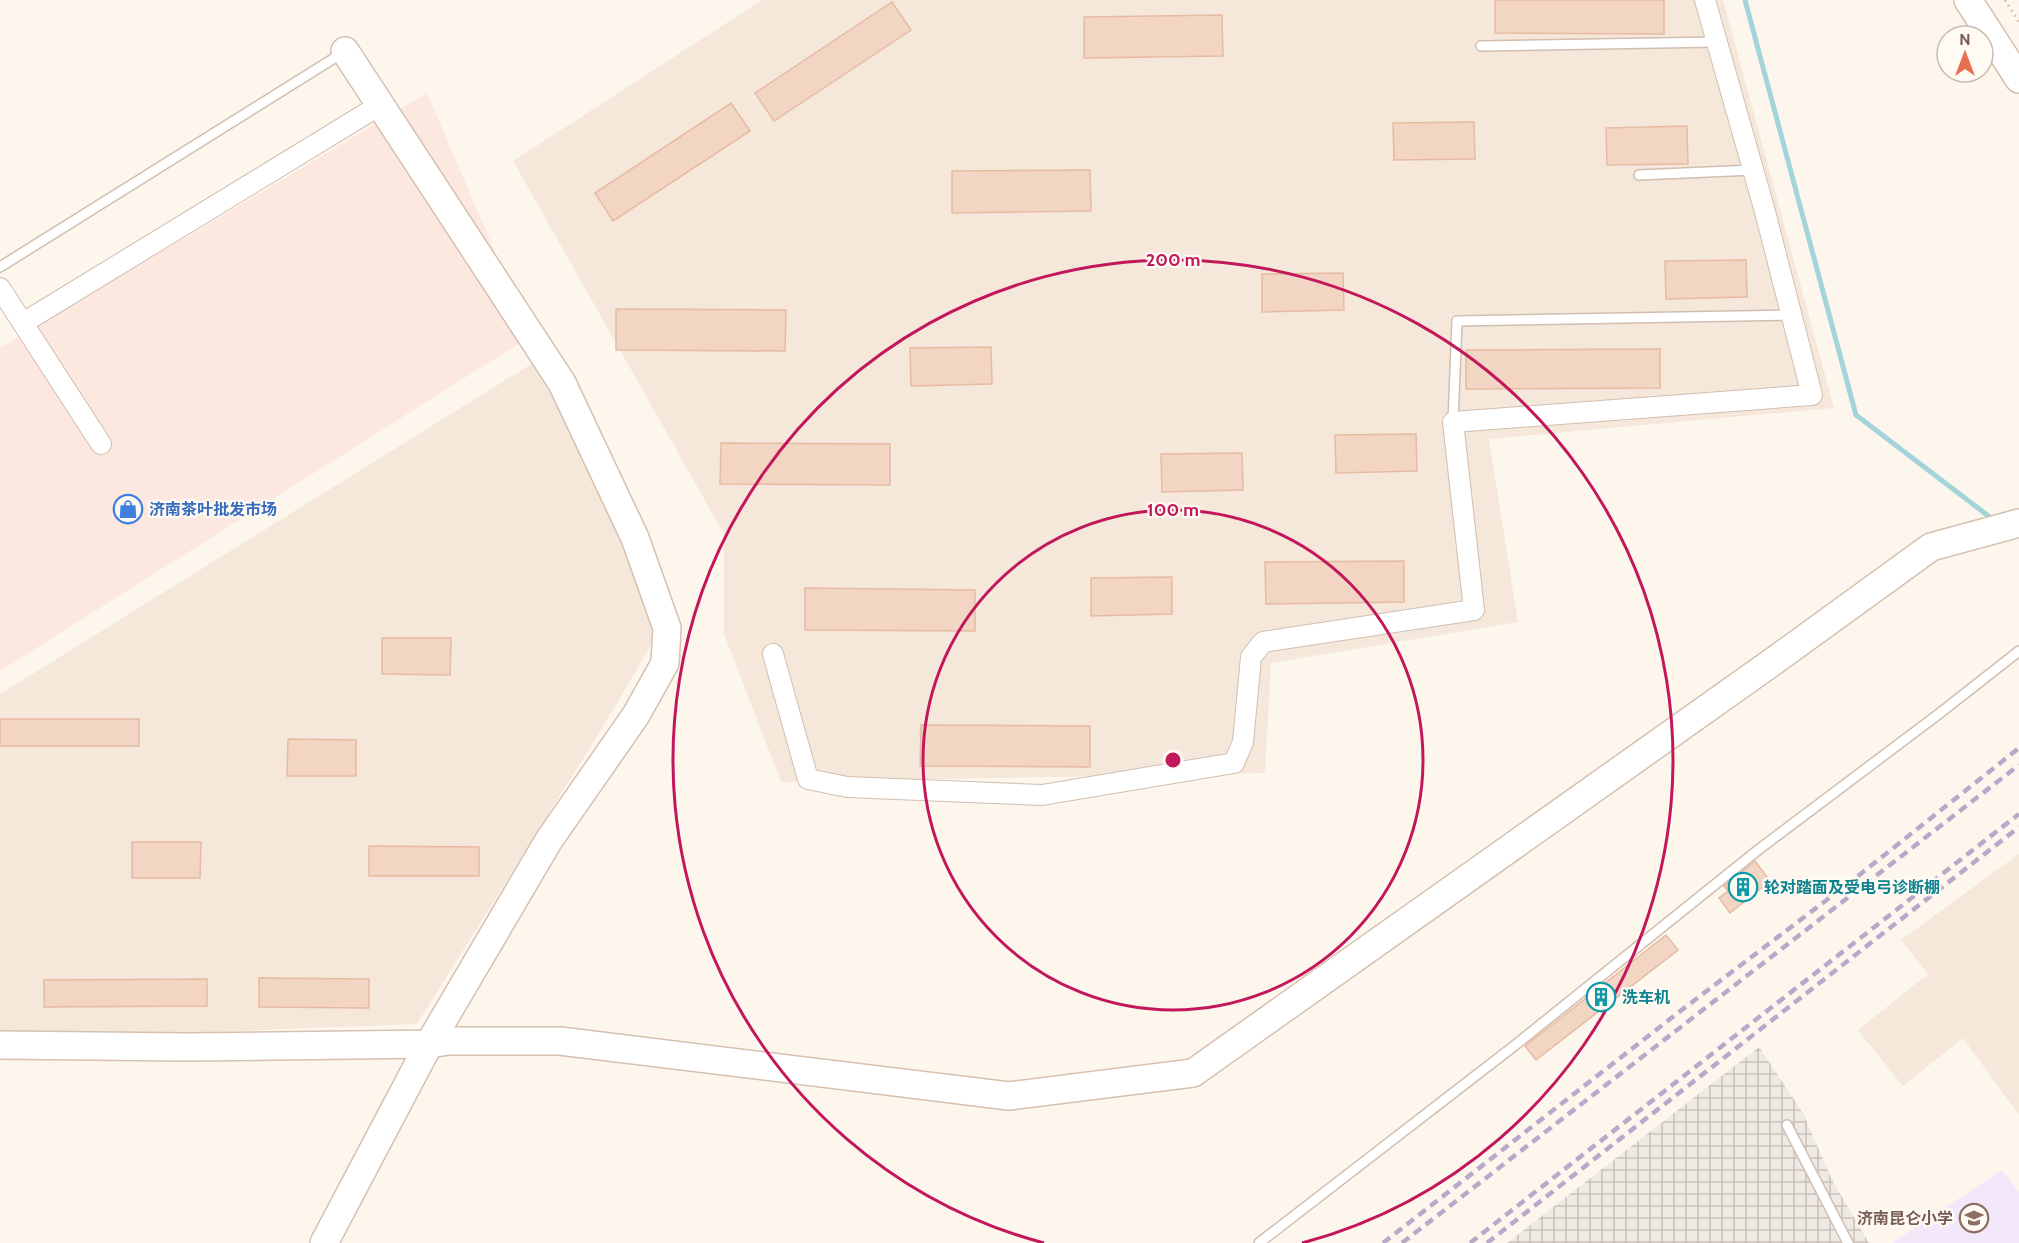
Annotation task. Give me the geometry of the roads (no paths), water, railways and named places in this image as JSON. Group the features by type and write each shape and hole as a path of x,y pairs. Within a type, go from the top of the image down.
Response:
{"street":[{"path":"773,654 808,779 848,787 1041,795 1234,763 1243,742 1251,657 1263,642 1474,609 1454,422 1812,395 1753,170 1705,0"},
{"path":"1968,0 2019,79"},
{"path":"324,1243 429,1044 549,840 646,698 666,663 667,628 635,538 562,382 345,51"},
{"path":"23,323 380,105"},
{"path":"0,288 101,444"},
{"path":"0,1045 188,1047 560,1041 1009,1096 1193,1073 1931,547 2019,523"}],"lane":[{"path":"1481,46 1717,42"},
{"path":"0,267 345,51"},
{"path":"1639,176 1753,170"},
{"path":"1454,422 1457,321 1792,315"},
{"path":"1259,1243 1514,1046 1758,850 2019,651"},
{"path":"1787,1125 1848,1243"}],"waterway":[{"path":"1745,0 1856,415 1995,521"}],"railway":[{"path":"1383,1243 1679,1012 1853,880 2019,748"},
{"path":"1402,1243 2019,765"},
{"path":"1470,1243 2019,814"},
{"path":"1487,1243 2019,827"}],"place":[{"name":"济南茶叶批发市场","path":"128,509"},
{"name":"轮对踏面及受电弓诊断棚","path":"1743,887"},
{"name":"洗车机","path":"1601,997"},
{"name":"济南昆仑小学","path":"1974,1218"}]}
